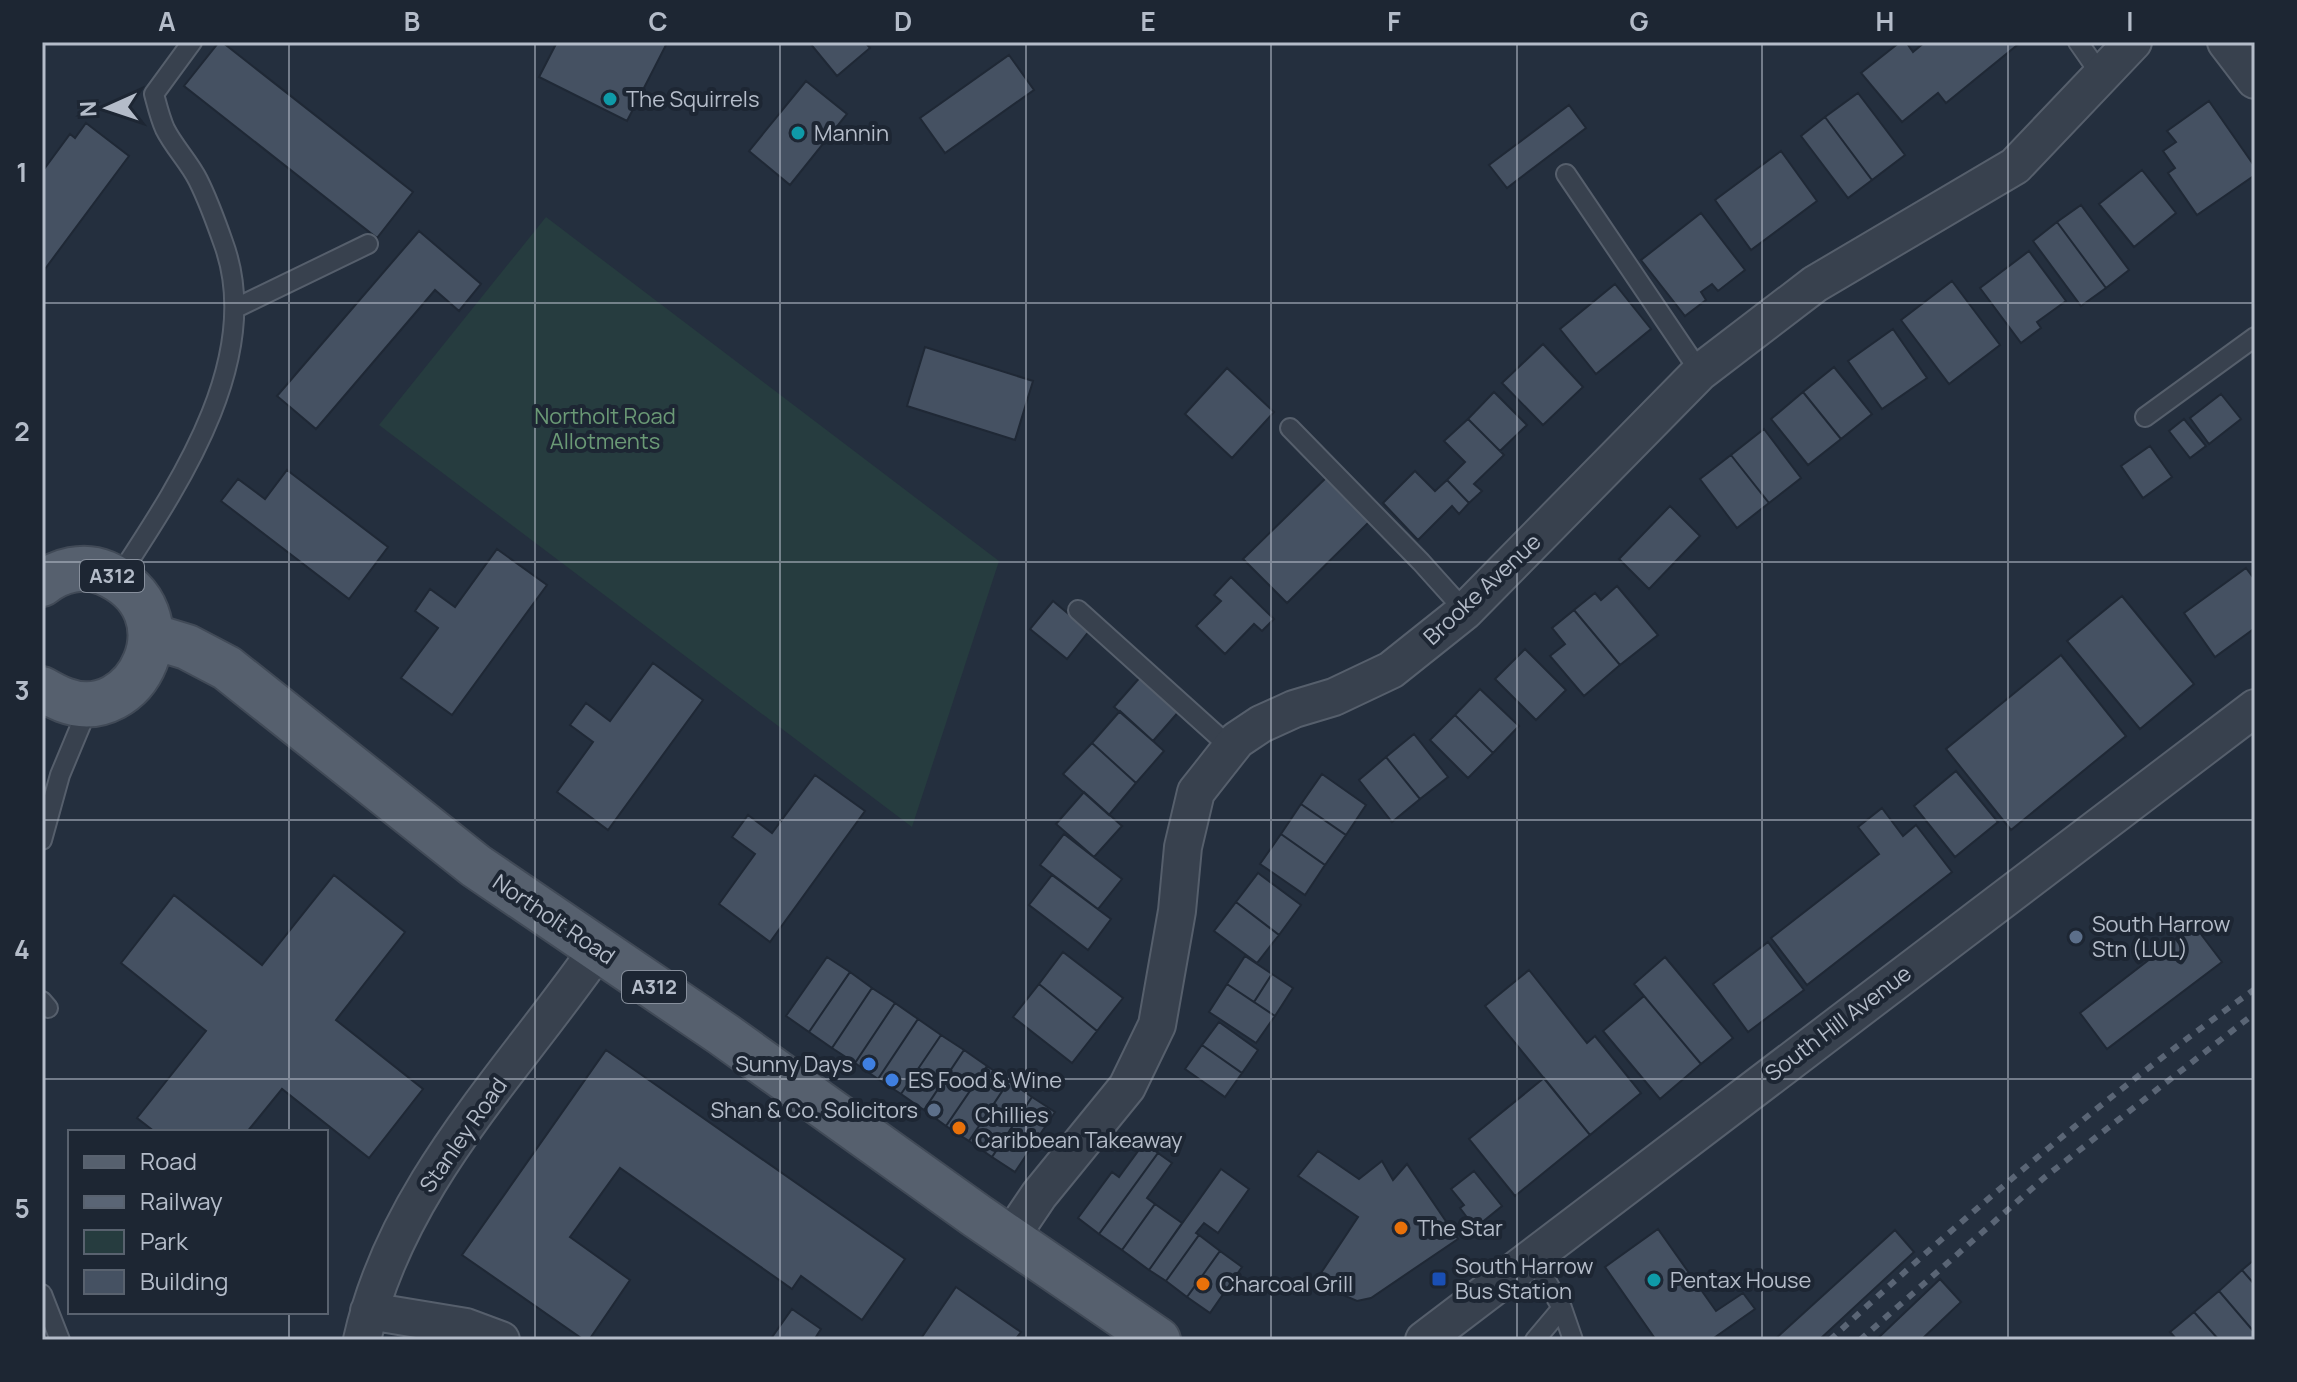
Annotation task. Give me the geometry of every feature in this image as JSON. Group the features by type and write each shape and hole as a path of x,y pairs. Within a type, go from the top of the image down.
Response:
{"main road":[{"name":"A312","path":"42,584 52,576 74,569 98,570 118,578 142,602 151,636"},
{"path":"42,689 66,701 90,703 109,699 135,679 147,659 151,636"},
{"name":"Northolt Road","path":"151,636 187,647 227,668 476,866 723,1034 1158,1340"}],"street":[{"name":"Brooke Avenue","path":"1010,1238 1039,1195 1127,1087 1157,1025 1177,911 1183,847 1196,792 1230,747 1261,724 1294,709 1334,697 1391,670 1465,611 1700,372 1815,284 2015,166 2133,42"},
{"path":"2226,42 2255,80"},
{"name":"South Hill Avenue","path":"1424,1340 2255,708"},
{"name":"Stanley Road","path":"365,1325 401,1229 451,1145 598,949"},
{"path":"365,1325 466,1327 501,1340"}],"lane":[{"path":"118,578 150,530 213,415 233,340 236,308 225,246 198,180 166,129 154,94 192,42"},
{"path":"2078,42 2101,75"},
{"path":"1566,174 1700,372"},
{"path":"236,308 368,244"},
{"path":"2145,417 2255,337"},
{"path":"1290,428 1465,611"},
{"path":"1078,610 1230,747"},
{"path":"42,840 60,775 90,703"},
{"path":"1532,1256 1562,1308 1573,1340"},
{"path":"42,1294 60,1340"},
{"path":"1535,1340 1562,1308"}],"green space":[{"name":"Northolt Road Allotments","path":"546,217 999,561 912,827 379,425"}],"building":[{"path":"219,42 413,192 377,238 184,86"},
{"name":"The Squirrels","path":"557,42 660,42 666,45 627,121 539,77"},
{"path":"809,42 865,42 870,48 837,76"},
{"path":"1900,42 1906,42 1913,52 1925,42 2021,42 1946,103 1938,93 1902,122 1861,73"},
{"path":"1009,55 1034,90 945,153 920,118"},
{"name":"Mannin","path":"806,81 847,114 790,185 749,151"},
{"path":"1858,93 1905,155 1872,180 1825,117"},
{"path":"2209,101 2255,167 2255,175 2197,215 2168,173 2175,168 2163,151 2176,142 2167,131"},
{"path":"1569,105 1586,128 1507,188 1489,165"},
{"path":"1825,117 1872,180 1848,198 1801,136"},
{"path":"86,123 129,156 42,273 42,172 70,134 75,138"},
{"path":"1781,151 1817,201 1751,250 1715,200"},
{"path":"2142,170 2176,213 2134,247 2099,204"},
{"path":"2081,205 2129,270 2106,288 2057,222"},
{"path":"1701,213 1745,270 1718,291 1712,284 1701,292 1706,300 1685,316 1641,260"},
{"path":"2057,222 2106,288 2081,306 2033,241"},
{"path":"419,231 481,284 459,311 435,290 316,429 277,396"},
{"path":"2029,251 2066,301 2037,322 2041,328 2021,343 1980,288"},
{"path":"1952,281 2000,345 1949,384 1901,320"},
{"path":"1615,284 1651,329 1596,374 1560,329"},
{"path":"1893,329 1927,378 1882,409 1848,361"},
{"path":"1543,344 1583,387 1543,425 1502,383"},
{"path":"925,347 1033,381 1015,440 907,406"},
{"path":"1834,367 1872,414 1841,439 1803,392"},
{"path":"1227,368 1274,412 1232,458 1185,414"},
{"path":"1494,392 1527,425 1500,451 1468,419"},
{"path":"1803,392 1841,439 1808,465 1771,419"},
{"path":"2221,394 2241,419 2209,444 2190,418"},
{"path":"1468,419 1504,455 1474,484 1482,491 1469,503 1447,480 1465,462 1444,441"},
{"path":"2184,419 2206,446 2190,458 2169,431"},
{"path":"1764,429 1801,478 1769,503 1731,455"},
{"path":"2150,446 2172,477 2143,498 2121,466"},
{"path":"1731,455 1769,503 1737,528 1700,479"},
{"path":"287,470 388,547 349,599 221,501 238,479 265,499"},
{"path":"1415,471 1435,491 1447,480 1469,503 1459,514 1452,506 1418,540 1383,503"},
{"path":"1330,474 1373,518 1287,603 1243,559"},
{"path":"1670,506 1700,536 1649,589 1619,559"},
{"path":"497,549 547,585 452,715 401,678 438,628 415,611 430,589 455,607"},
{"path":"2246,568 2255,580 2255,628 2215,657 2184,613"},
{"path":"1231,577 1274,619 1262,631 1254,624 1225,654 1196,626 1221,601 1214,595"},
{"path":"1617,586 1658,635 1620,665 1574,610 1595,593 1601,600"},
{"path":"2122,596 2194,684 2140,729 2067,641"},
{"path":"1053,601 1089,631 1067,659 1030,629"},
{"path":"1574,610 1620,665 1584,696 1550,656 1565,644 1552,628"},
{"path":"1525,649 1566,690 1536,720 1495,679"},
{"path":"2061,655 2126,736 2011,830 1946,749"},
{"path":"653,663 703,700 608,830 557,792 593,742 570,725 586,703 610,721"},
{"path":"1142,675 1181,709 1153,741 1114,707"},
{"path":"1480,689 1519,726 1493,753 1455,715"},
{"path":"1120,711 1164,751 1136,783 1092,743"},
{"path":"1455,715 1493,753 1468,778 1430,740"},
{"path":"1414,734 1448,777 1420,799 1386,757"},
{"path":"1092,743 1136,783 1109,815 1063,774"},
{"path":"1386,757 1420,799 1392,822 1359,780"},
{"path":"1956,771 1998,822 1955,857 1914,806"},
{"path":"1322,774 1366,805 1346,835 1301,804"},
{"path":"815,775 865,811 770,942 719,904 755,854 732,837 748,815 772,833"},
{"path":"1084,792 1122,826 1094,857 1056,824"},
{"path":"1301,804 1346,835 1325,865 1281,834"},
{"path":"1882,808 1903,836 1916,825 1952,872 1807,985 1771,938 1879,854 1858,827"},
{"path":"1064,834 1122,879 1098,909 1040,865"},
{"path":"1281,834 1325,865 1305,895 1260,864"},
{"path":"1258,873 1301,905 1279,935 1236,902"},
{"path":"334,875 405,932 336,1020 423,1089 369,1158 282,1089 249,1130 152,1130 137,1118 206,1031 121,963 174,895 262,965"},
{"path":"1052,875 1111,919 1088,950 1029,905"},
{"path":"1236,902 1279,935 1257,963 1214,931"},
{"path":"2194,925 2222,962 2107,1049 2080,1013"},
{"path":"1768,942 1804,990 1748,1032 1713,984"},
{"path":"1063,952 1123,998 1097,1031 1039,984"},
{"path":"1245,956 1272,974 1254,1002 1227,984"},
{"path":"827,957 850,972 809,1032 786,1016"},
{"path":"1665,957 1733,1038 1701,1064 1634,984"},
{"path":"1529,970 1587,1043 1595,1036 1641,1093 1590,1135 1485,1006"},
{"path":"850,972 872,988 832,1048 809,1032"},
{"path":"1272,974 1293,988 1275,1016 1254,1002"},
{"path":"1039,984 1097,1031 1072,1063 1013,1017"},
{"path":"1227,984 1275,1016 1256,1043 1209,1012"},
{"path":"872,988 895,1003 855,1063 832,1048"},
{"path":"1644,996 1701,1064 1660,1099 1603,1031"},
{"path":"895,1003 918,1019 878,1079 855,1063"},
{"path":"918,1019 941,1035 901,1094 878,1079"},
{"path":"1219,1022 1258,1050 1242,1073 1202,1045"},
{"path":"941,1035 964,1050 924,1110 901,1094"},
{"path":"1202,1045 1242,1073 1225,1097 1185,1069"},
{"path":"606,1050 905,1259 862,1320 801,1276 792,1289 620,1168 570,1237 630,1280 589,1340 584,1340 462,1255"},
{"path":"964,1050 987,1066 946,1126 924,1110"},
{"path":"987,1066 1009,1081 969,1141 946,1126"},
{"path":"1544,1078 1590,1135 1515,1196 1469,1139"},
{"path":"1009,1081 1032,1097 992,1157 969,1141"},
{"path":"1032,1097 1055,1112 1015,1172 992,1157"},
{"path":"1144,1143 1158,1153 1099,1234 1078,1218 1112,1172 1119,1177"},
{"name":"The Star","path":"1318,1151 1359,1179 1382,1161 1393,1180 1407,1164 1458,1239 1371,1298 1357,1301 1343,1295 1319,1276 1358,1217 1298,1176"},
{"path":"1158,1153 1172,1163 1147,1198 1155,1204 1122,1250 1099,1234"},
{"path":"1221,1169 1249,1189 1218,1233 1204,1223 1166,1281 1149,1270"},
{"path":"1474,1171 1502,1206 1475,1228 1460,1208 1464,1205 1451,1189"},
{"path":"1155,1204 1182,1223 1149,1270 1122,1250"},
{"name":"Pentax House","path":"1658,1229 1716,1311 1743,1293 1755,1309 1711,1340 1656,1340 1605,1267"},
{"path":"1895,1230 1914,1252 1819,1340 1774,1340"},
{"path":"1199,1235 1220,1251 1187,1297 1166,1281"},
{"path":"1220,1251 1242,1267 1210,1313 1187,1297"},
{"path":"2255,1259 2255,1285 2242,1270"},
{"path":"2242,1270 2255,1285 2255,1333 2219,1291"},
{"path":"1940,1279 1961,1302 1921,1340 1876,1340"},
{"path":"956,1287 1021,1332 1015,1340 920,1340"},
{"path":"2219,1291 2255,1333 2255,1340 2219,1340 2194,1312"},
{"path":"792,1309 821,1329 814,1340 770,1340"},
{"path":"2194,1312 2219,1340 2177,1340 2170,1332"}],"railway":[{"path":"1830,1340 2037,1158 2145,1071 2255,989"},
{"path":"1860,1340 2045,1177 2255,1013"}],"place":[{"name":"The Squirrels","path":"610,99"},
{"name":"Mannin","path":"798,133"},
{"name":"South Harrow Stn (LUL)","path":"2076,937"},
{"name":"Sunny Days","path":"869,1064"},
{"name":"ES Food & Wine","path":"892,1080"},
{"name":"Shan & Co. Solicitors","path":"934,1110"},
{"name":"Chillies Caribbean Takeaway","path":"959,1128"},
{"name":"The Star","path":"1401,1228"},
{"name":"South Harrow Bus Station","path":"1439,1279"},
{"name":"Pentax House","path":"1654,1280"},
{"name":"Charcoal Grill","path":"1203,1284"}]}
